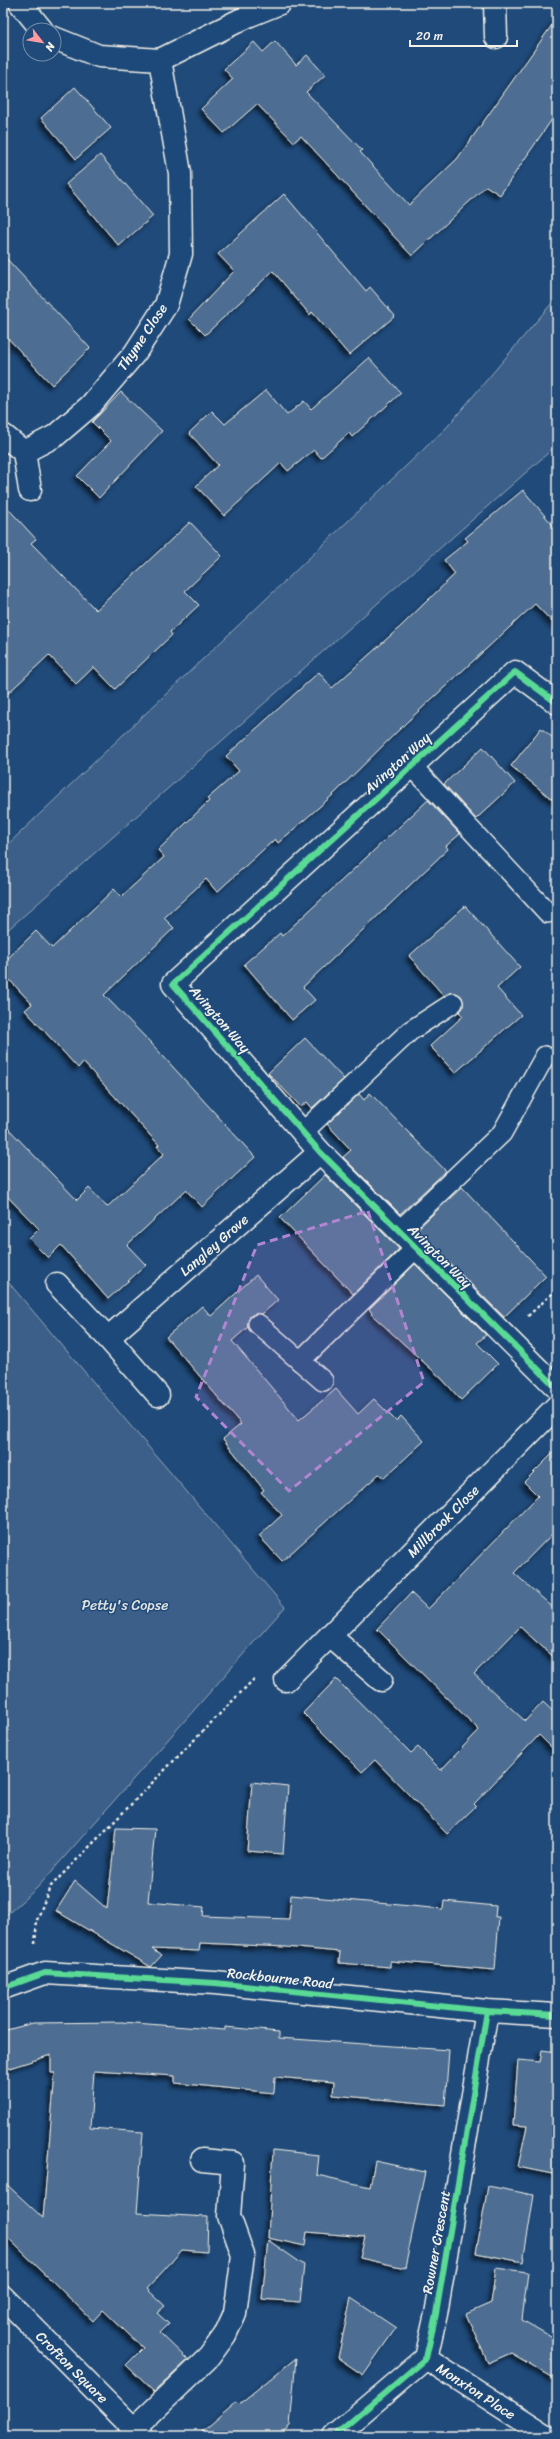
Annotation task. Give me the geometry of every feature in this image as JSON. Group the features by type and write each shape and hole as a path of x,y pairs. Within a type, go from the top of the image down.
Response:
{"street":[{"path":"20,3 35,22"},
{"path":"62,41 99,56 160,60 248,16 280,3"},
{"path":"495,3 496,36"},
{"name":"Thyme Close","path":"24,452 55,436 90,406 135,353 166,305 181,254 180,173 160,60"},
{"path":"3,435 24,452 30,490"},
{"name":"Avington Way","path":"557,703 515,672 173,984 320,1152 557,1388"},
{"name":"Langley Grove","path":"108,1338 320,1152"},
{"path":"57,1284 108,1338 158,1395"},
{"name":"Millbrook Close","path":"286,1680 557,1406"},
{"path":"330,1636 381,1680"},
{"name":"Rockbourne Road","path":"3,1988 46,1973 215,1983 487,2011 557,2015"},
{"name":"Rowner Crescent","path":"426,2358 436,2314 487,2011"},
{"path":"137,2434 209,2357 225,2335 235,2313 243,2255 229,2216 233,2163 202,2160"},
{"name":"Crofton Square","path":"3,2297 137,2434"},
{"path":"334,2436 426,2358"},
{"name":"Monxton Place","path":"426,2358 547,2436"}],"lane":[{"path":"412,766 548,912"},
{"path":"303,1132 410,1031 453,1003"},
{"path":"399,1230 502,1133 545,1056"},
{"path":"300,1361 416,1248"},
{"path":"258,1324 323,1382"}],"path":[{"path":"526,1318 557,1289"},
{"path":"46,1973 34,1943 37,1920 50,1887 260,1672"}],"highlighted area":[{"path":"368,1211 424,1382 289,1491 196,1397 257,1245"}],"green space":[{"path":"557,297 557,445 3,934 3,849 447,427"},
{"name":"Petty's Copse","path":"3,1276 285,1607 37,1888 3,1918"}],"building":[{"path":"557,18 557,112 500,195 486,186 412,256 301,136 294,142 257,104 224,133 201,109 233,79 224,69 254,42 263,52 275,41 296,65 307,55 325,75 306,92 362,150 360,152 409,205 457,159"},
{"path":"75,87 111,128 76,159 41,118"},
{"path":"100,155 153,216 119,246 66,184"},
{"path":"284,194 366,291 370,287 395,316 349,355 312,312 310,315 273,271 205,335 189,319 234,271 218,254"},
{"path":"3,255 90,348 52,385 3,333"},
{"path":"369,358 401,393 352,437 349,433 321,458 314,450 288,471 281,463 224,516 196,486 218,465 189,433 212,411 225,424 266,390 287,415 304,401 311,409"},
{"path":"121,392 162,431 99,498 77,476 111,441 92,422"},
{"path":"523,490 557,530 557,627 535,604 408,721 334,794 278,843 275,839 217,892 206,879 164,918 174,928 104,995 152,1044 255,1157 202,1207 186,1190 127,1245 146,1265 108,1299 61,1245 48,1258 29,1239 39,1229 3,1192 3,1123 77,1200 89,1188 107,1207 164,1154 157,1146 159,1145 83,1062 78,1068 25,1010 32,1004 3,973 3,963 36,931 52,948 114,889 121,897 164,857 158,850 209,801 207,799 239,771 226,756 319,672 332,688 399,628 455,574 444,560 468,541 465,538"},
{"path":"3,503 36,539 31,543 96,610 190,522 222,556 185,591 199,605 170,632 172,635 115,689 94,667 76,684 49,655 3,698"},
{"path":"541,728 557,741 557,803 511,766"},
{"path":"483,747 515,783 476,819 444,784"},
{"path":"428,800 460,834 446,846 448,849 303,987 315,1000 292,1020 244,964 280,933 282,936"},
{"path":"465,906 520,967 497,988 521,1015 455,1073 430,1046 463,1016 459,1012 463,1008 462,997 453,992 444,996 409,956"},
{"path":"305,1038 344,1079 312,1108 307,1102 301,1107 268,1073"},
{"path":"370,1093 446,1171 400,1214 343,1157 351,1150 327,1124 359,1094 364,1100"},
{"path":"325,1175 399,1249 353,1294 280,1218"},
{"path":"462,1187 546,1276 504,1317 416,1230"},
{"path":"415,1264 486,1335 477,1343 498,1364 461,1400 442,1379 371,1314 372,1313 369,1309"},
{"path":"256,1275 278,1300 262,1314 250,1316 248,1327 232,1341 299,1420 336,1389 358,1414 374,1399 396,1421 401,1416 424,1441 384,1478 379,1474 282,1561 259,1536 282,1515 261,1492 264,1490 223,1439 241,1424 166,1337 202,1306 211,1316"},
{"path":"557,1449 557,1529 514,1573 557,1611 557,1660 520,1627 474,1674 525,1721 543,1702 557,1715 557,1753 539,1735 474,1804 476,1806 447,1834 375,1760 362,1772 303,1713 336,1679 411,1753 418,1747 441,1770 479,1730 377,1629 411,1593 428,1609 538,1496 524,1482"},
{"path":"252,1782 288,1786 283,1854 247,1851"},
{"path":"116,1828 155,1829 148,1902 204,1907 203,1916 289,1919 291,1895 443,1909 444,1901 496,1906 495,1917 499,1917 495,1970 390,1961 390,1967 339,1963 340,1952 286,1947 200,1943 199,1951 152,1949 161,1956 151,1967 56,1911 75,1881 107,1909"},
{"path":"122,2022 225,2030 225,2027 279,2032 279,2038 449,2050 445,2105 333,2095 334,2082 275,2077 274,2093 175,2083 175,2076 94,2071 90,2128 143,2132 137,2213 208,2217 207,2252 182,2250 147,2289 165,2306 157,2313 169,2324 160,2333 188,2360 154,2392 126,2365 143,2348 103,2310 93,2321 3,2233 3,2181 43,2218 55,2073 51,2073 51,2055 3,2070 3,2031 33,2023"},
{"path":"542,2050 557,2052 554,2141 557,2142 557,2175 518,2167 527,2126 513,2125 518,2060 540,2062"},
{"path":"273,2150 319,2155 317,2175 370,2187 375,2161 425,2172 405,2268 360,2258 365,2237 307,2232 305,2246 268,2238"},
{"path":"488,2186 534,2195 523,2262 476,2253"},
{"path":"268,2240 304,2265 300,2302 262,2299"},
{"path":"496,2268 528,2272 522,2320 557,2340 557,2380 511,2353 488,2363 466,2314 491,2303"},
{"path":"351,2298 396,2328 363,2375 338,2358"},
{"path":"296,2358 290,2426 277,2436 197,2436 237,2402 239,2404"}],"cycle path":[{"path":"557,703 515,672 173,984 320,1152 557,1388"},
{"path":"3,1988 45,1973 215,1983 487,2011 557,2015"},
{"path":"334,2436 426,2358 436,2314 487,2011"}]}
